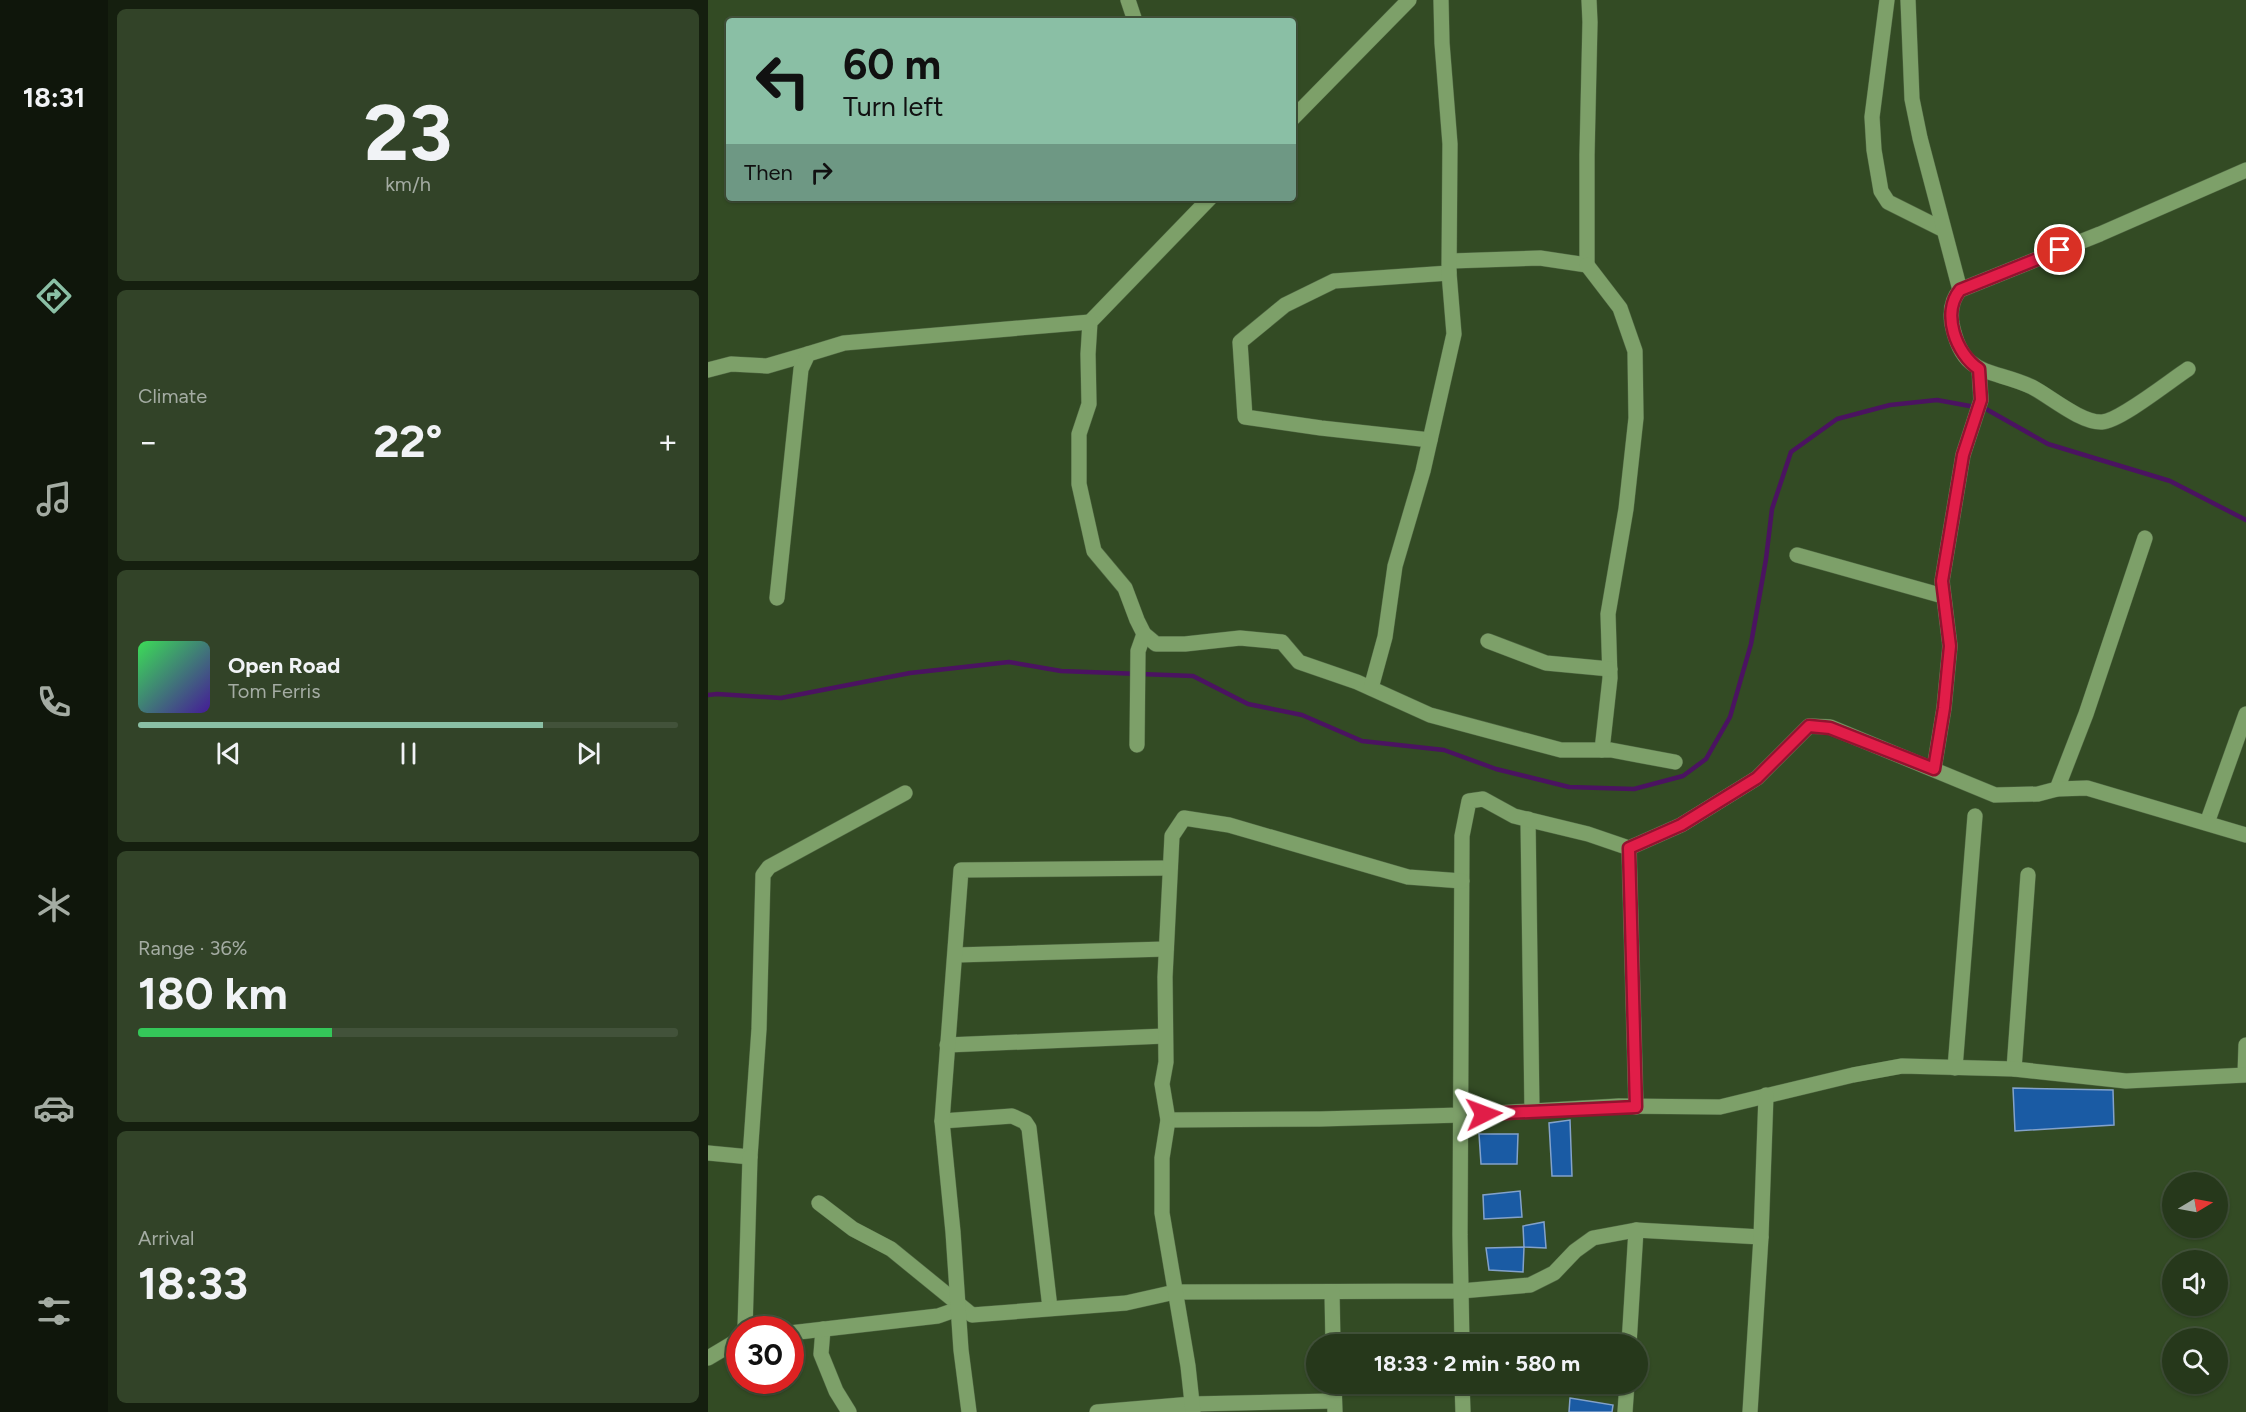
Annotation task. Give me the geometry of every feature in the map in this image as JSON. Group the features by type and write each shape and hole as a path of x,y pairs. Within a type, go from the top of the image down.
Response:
{"street":[{"path":"1128,0 1134,18"},
{"path":"1296,115 1409,0"},
{"path":"1371,688 1385,637 1395,566 1424,471 1454,334 1450,267 1450,144 1441,0"},
{"path":"1589,0 1587,265 1620,308 1635,351 1636,418 1626,509 1608,614 1610,669 1602,750"},
{"path":"1887,0 1872,117 1874,150 1881,191 1888,202 1942,229"},
{"path":"1908,0 1912,99 1942,229 1960,290"},
{"path":"2188,369 2116,417 2103,422 2088,420 2031,387 1979,369 1970,363 1954,335 1951,316 1954,297 1960,290 2100,234 2246,170"},
{"path":"1206,201 1090,322 1089,404 1079,434 1078,484 1095,551 1125,588 1144,634 1156,644 1185,644 1240,638 1282,642 1299,662 1371,688 1430,715 1561,750 1611,750 1676,762"},
{"path":"1430,440 1245,417 1240,342 1285,304 1334,281 1540,258 1587,265"},
{"path":"708,370 731,364 767,366 844,343 1090,322"},
{"path":"777,598 801,369 808,354"},
{"path":"1934,769 1944,708 1950,646 1942,581 1963,455 1981,400 1979,369"},
{"path":"2057,789 2086,714 2145,538"},
{"path":"1797,555 1943,596"},
{"path":"1137,745 1138,651 1144,634"},
{"path":"1488,641 1546,663 1610,669"},
{"path":"2207,823 2246,714"},
{"path":"1462,1334 1462,836 1469,801 1483,800 1514,816 1587,834 1629,848 1681,825 1757,778 1809,726 1830,728 1995,795 2038,794 2057,789 2087,788 2246,835"},
{"path":"745,1316 750,1157 759,1029 763,875 769,867 905,793"},
{"path":"1955,1068 1975,816"},
{"path":"1193,1408 1162,1213 1162,1158 1168,1120 1162,1084 1166,1062 1166,949 1172,836 1184,818 1229,825 1408,877 1462,881"},
{"path":"1528,819 1532,1111"},
{"path":"1629,848 1636,1107"},
{"path":"969,1412 961,1350 942,1121 961,870 1170,868"},
{"path":"2014,1070 2028,875"},
{"path":"956,955 1166,949"},
{"path":"947,1045 1165,1036"},
{"path":"1168,1120 1320,1119 1636,1107 1720,1107 1853,1075 1902,1066 2014,1070 2126,1081 2245,1075 2246,1045"},
{"path":"1750,1412 1761,1237 1766,1095"},
{"path":"942,1121 1012,1116 1024,1122 1029,1128 1050,1308"},
{"path":"708,1153 750,1157"},
{"path":"819,1203 853,1229 891,1249 972,1315 1126,1303 1175,1292 1461,1291 1530,1285 1554,1273 1575,1251 1593,1238 1636,1230 1761,1237"},
{"path":"1630,1334 1636,1230"},
{"path":"1332,1292 1333,1334"},
{"path":"804,1331 938,1316 955,1310 958,1302"},
{"path":"823,1329 821,1354 836,1391 849,1412"},
{"path":"708,1358 726,1347"},
{"path":"1462,1394 1463,1412"},
{"path":"1625,1412 1626,1394"},
{"path":"1097,1412 1193,1408 1334,1407"}],"building":[{"path":"2013,1088 2113,1090 2114,1125 2015,1131"},
{"path":"1570,1120 1572,1176 1552,1176 1549,1123"},
{"path":"1479,1134 1518,1134 1517,1164 1481,1164"},
{"path":"1520,1191 1522,1217 1484,1219 1483,1195"},
{"path":"1544,1222 1546,1248 1524,1247 1523,1226"},
{"path":"1524,1247 1523,1272 1489,1270 1486,1248"},
{"path":"1570,1398 1613,1405 1612,1412 1569,1412"}],"waterway":[{"path":"708,695 781,698 910,673 1009,662 1061,671 1193,676 1248,704 1302,715 1362,741 1444,750 1496,769 1569,787 1634,789 1683,776 1706,759 1730,717 1751,644 1772,509 1791,452 1837,419 1890,405 1937,400 1986,409 2048,444 2170,481 2246,520"}],"route":[{"path":"1484,1114 1636,1107 1629,848 1681,825 1757,778 1809,726 1830,728 1934,769 1944,708 1950,646 1942,581 1963,455 1981,400 1979,369 1963,354 1954,335 1951,316 1954,297 1960,290 2060,250"}]}
